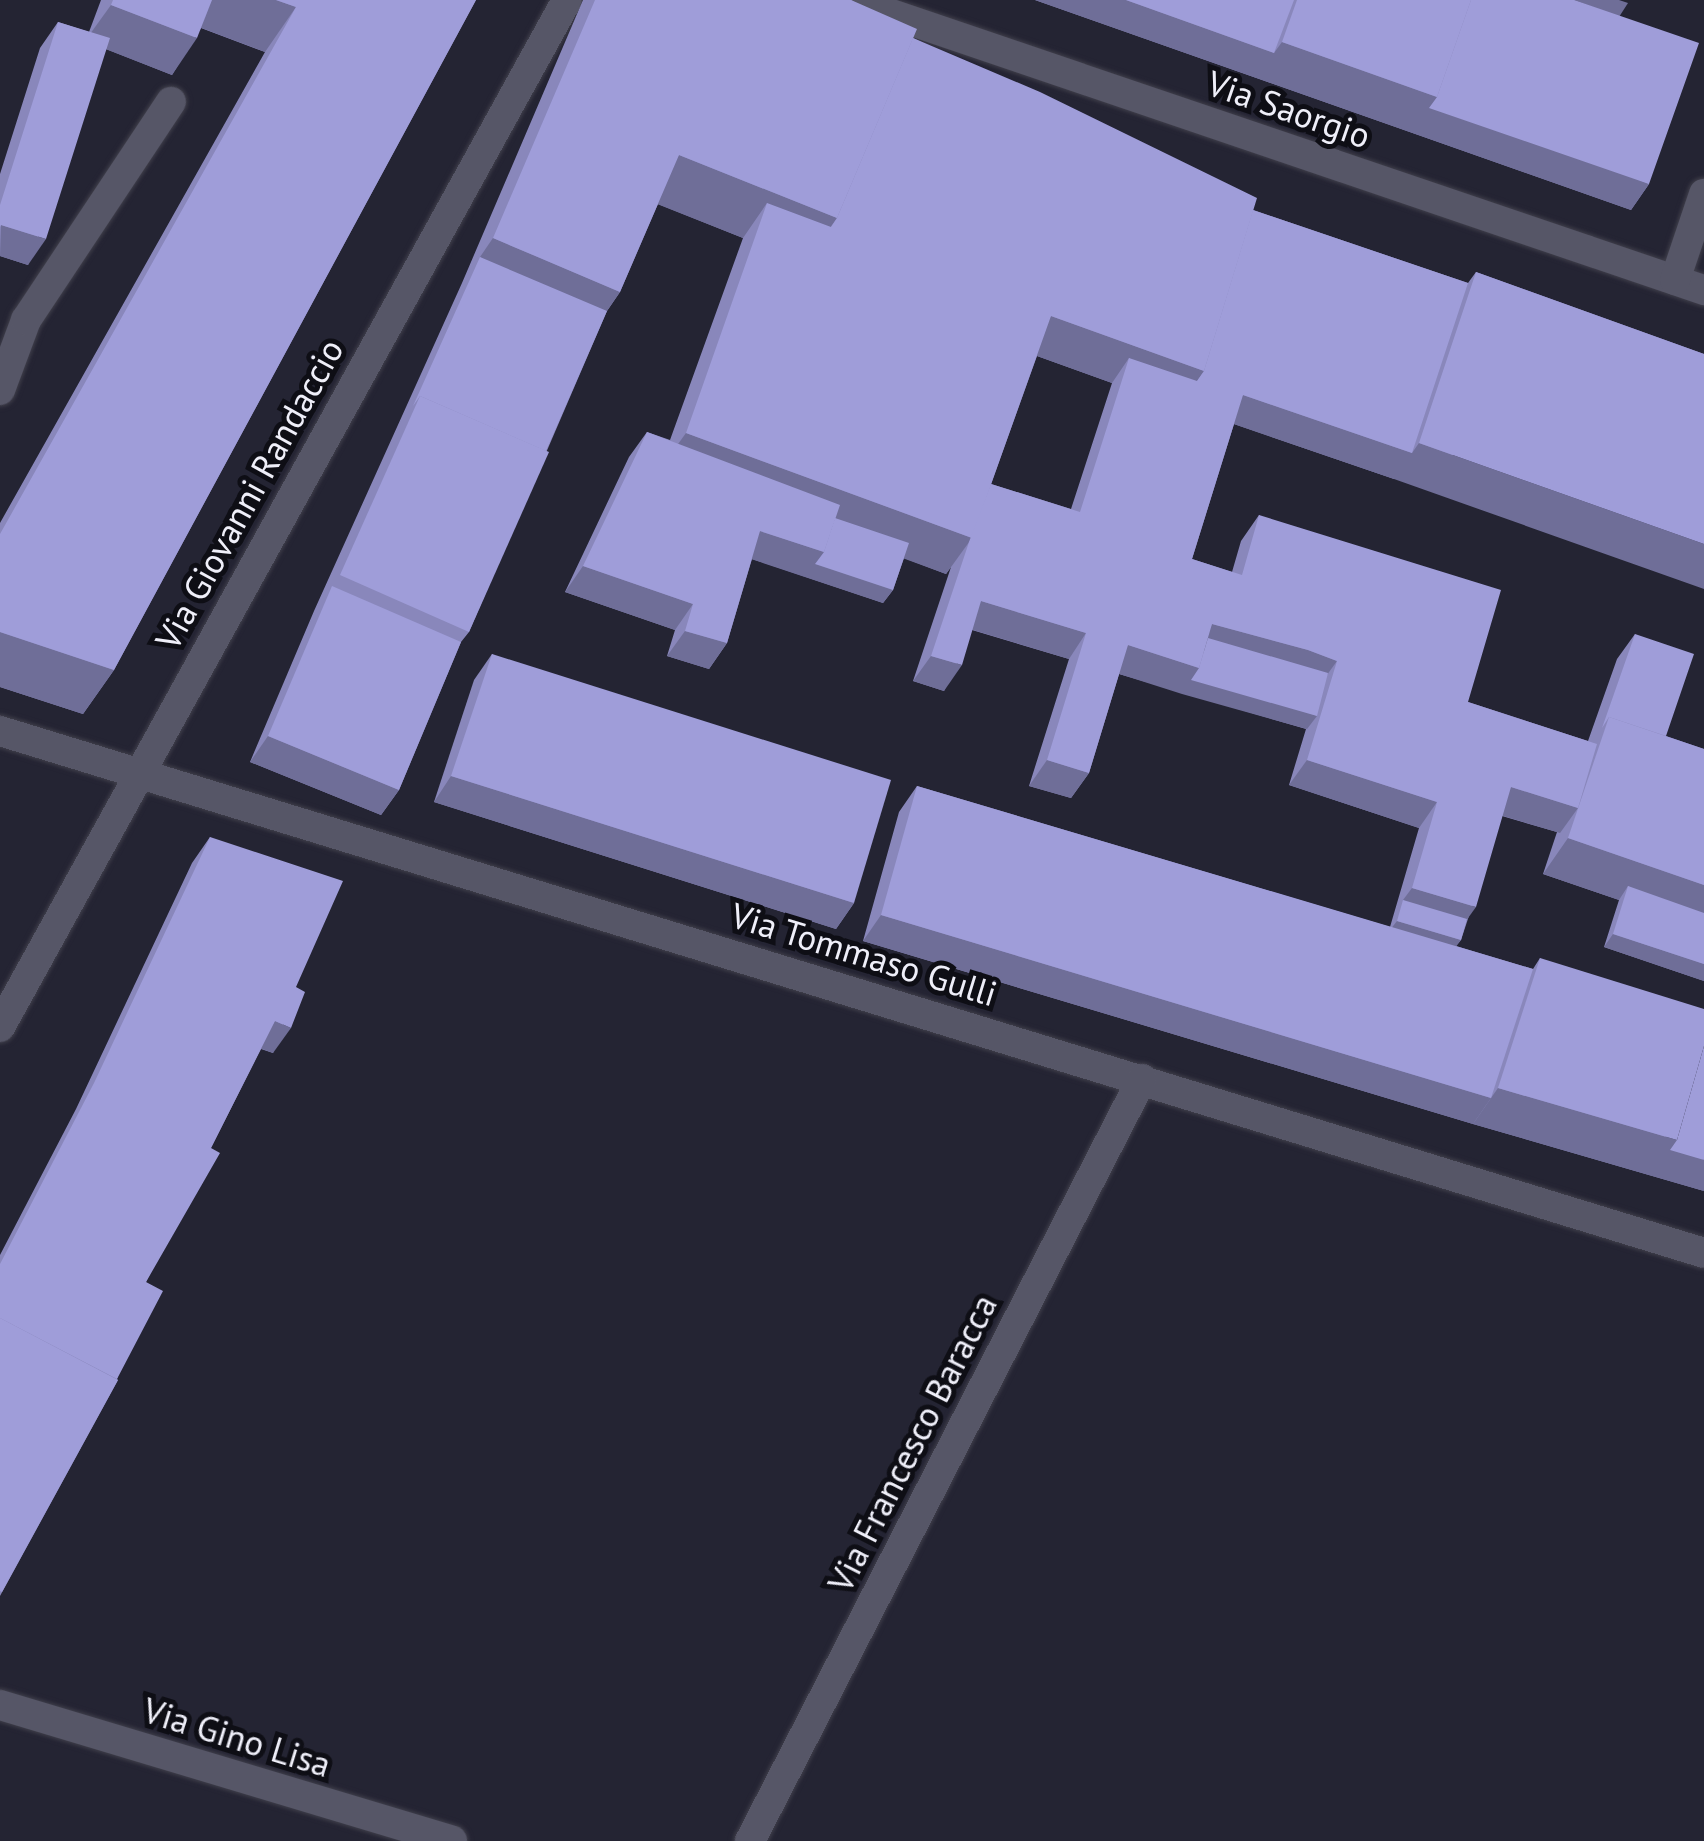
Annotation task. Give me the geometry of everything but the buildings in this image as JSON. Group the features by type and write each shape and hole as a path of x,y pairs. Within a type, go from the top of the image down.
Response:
{"street":[{"name":"Via Giovanni Randaccio","path":"0,1026 136,771 567,0"},
{"name":"Via Saorgio","path":"850,0 1690,285"},
{"path":"0,390 26,320 171,102"},
{"path":"1690,285 1704,194"},
{"name":"Via Tommaso Gulli","path":"0,731 1704,1253"},
{"name":"Via Francesco Baracca","path":"750,1841 1142,1079"},
{"name":"Via Gino Lisa","path":"0,1705 452,1841"}]}
